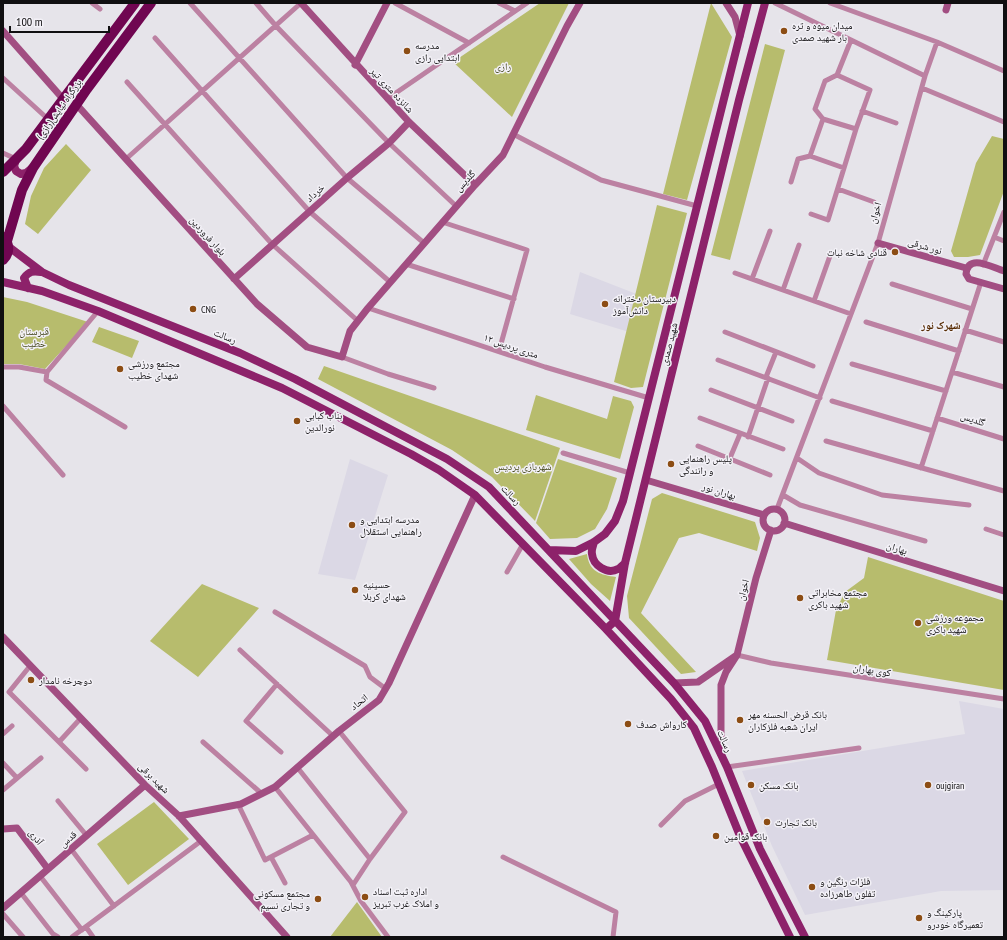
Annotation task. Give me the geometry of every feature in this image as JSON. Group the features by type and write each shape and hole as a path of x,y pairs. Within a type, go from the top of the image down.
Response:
{"highway":[{"name":"بزرگراه نیایش(رازی)","path":"3,172 26,149 49,120 135,3"},
{"name":"بزرگراه نیایش(رازی)","path":"3,260 6,256 6,241 22,190 33,168 76,105 151,3"}],"main road":[{"name":"شهید صمدی","path":"549,550 576,551 594,542 605,534 615,521 624,501 748,3"},
{"name":"شهید صمدی","path":"615,621 625,563 739,100 765,3"},
{"path":"16,160 14,166 16,171 21,174 26,173 33,168"},
{"name":"رسالت","path":"6,241 42,272 69,285 240,353 300,382 447,459 489,487 674,682 705,721 727,767 760,849 805,937"},
{"path":"28,288 24,278 27,274 32,271 42,272"},
{"path":"3,282 42,292 98,311 282,388 411,454 439,470 475,495 606,629 671,699 694,728 720,784 740,836 790,937"},
{"path":"677,284 680,291 686,293 693,286"},
{"path":"671,310 679,305 686,309 687,314"},
{"path":"594,542 591,552 593,560 599,567 608,571 616,570 625,563"},
{"path":"606,629 615,621"}],"street":[{"path":"92,3 100,9"},
{"path":"190,3 347,178 424,244"},
{"path":"256,3 276,26 388,143 456,206"},
{"path":"126,159 301,3"},
{"name":"شانزده متری تیر","path":"301,3 387,99 475,185"},
{"path":"356,65 386,3"},
{"path":"395,3 469,43"},
{"path":"499,3 515,11"},
{"path":"387,99 527,3"},
{"name":"گلدیس","path":"342,357 350,331 368,308 502,154 580,3"},
{"path":"726,3 735,17 740,36"},
{"path":"776,3 926,76"},
{"path":"830,3 937,42 1004,71"},
{"path":"3,31 64,100"},
{"path":"155,38 309,211 390,282"},
{"path":"851,40 837,75 825,81 815,109 823,119 856,129"},
{"name":"اخوان","path":"777,509 878,243 922,88 937,42"},
{"path":"811,214 828,220 856,129 870,90 837,75"},
{"path":"3,78 49,120"},
{"path":"127,82 272,244 358,321"},
{"path":"922,88 1004,122"},
{"name":"بلوار فروردین","path":"76,105 257,304 307,347 342,357"},
{"path":"862,111 896,124"},
{"path":"810,156 823,119"},
{"name":"خرداد","path":"234,279 309,211 388,143 409,122"},
{"path":"513,134 601,180 697,206"},
{"path":"3,153 16,160"},
{"path":"792,182 798,159 810,156 844,168"},
{"path":"838,189 874,202"},
{"path":"983,265 1004,212"},
{"path":"442,222 527,250 499,351"},
{"path":"752,279 770,231"},
{"path":"994,237 1004,241"},
{"name":"نور شرقی","path":"878,243 966,268 975,262 1004,271"},
{"path":"783,290 799,245"},
{"path":"814,301 831,253"},
{"path":"406,264 514,299"},
{"path":"966,268 966,274 969,279 1004,289"},
{"path":"735,273 851,314"},
{"path":"921,468 981,282"},
{"path":"892,284 972,309"},
{"name":"۱۲ متری پردیس","path":"368,308 649,398"},
{"path":"98,311 47,372 46,380 124,427"},
{"path":"866,322 958,351"},
{"path":"965,330 1004,342"},
{"path":"725,332 813,366"},
{"path":"748,436 776,352"},
{"path":"342,357 388,374 434,388"},
{"path":"718,360 820,398"},
{"path":"852,364 946,391"},
{"path":"3,367 19,367 47,372"},
{"path":"952,372 1004,387"},
{"path":"711,390 792,421"},
{"path":"832,401 933,431"},
{"path":"3,406 63,475"},
{"path":"700,418 783,449"},
{"name":"گلدیس","path":"937,418 1004,439"},
{"path":"730,458 740,434"},
{"path":"826,441 1004,491"},
{"path":"698,446 730,458 770,476"},
{"path":"563,453 630,473"},
{"path":"797,458 819,473 882,495 970,505"},
{"name":"بهاران نور","path":"646,480 764,516"},
{"name":"اتحاد","path":"179,816 238,804 275,787 336,733 379,700 386,689 475,495"},
{"path":"783,495 800,505 925,541"},
{"path":"777,509 784,517 784,523 780,528 771,530 765,526 764,516 768,511 777,509"},
{"name":"بهاران","path":"784,523 1004,591"},
{"path":"986,529 1004,535"},
{"name":"اخوان","path":"721,756 721,686 726,672 737,655 756,578 771,530"},
{"path":"507,572 523,544"},
{"path":"275,612 365,666 370,677 386,689"},
{"name":"شهید برقی","path":"3,637 145,785 179,816 287,937"},
{"path":"240,650 277,684 336,733 405,812 370,859 353,885"},
{"path":"674,682 698,682 737,655"},
{"name":"کوی بهاران","path":"737,655 771,663 1004,699"},
{"path":"30,666 9,692 86,769"},
{"path":"277,684 246,721 281,752"},
{"path":"59,742 81,718"},
{"path":"3,734 12,726"},
{"path":"203,742 262,794"},
{"path":"727,767 858,748"},
{"path":"3,790 41,758"},
{"path":"3,763 17,778"},
{"path":"297,767 370,859"},
{"path":"661,825 685,801 720,784"},
{"name":"قدس","path":"3,908 145,785"},
{"path":"275,787 353,885 361,901 388,937"},
{"path":"58,801 87,836"},
{"path":"238,804 265,860 313,835"},
{"name":"آذری","path":"3,829 17,828 48,869"},
{"path":"72,937 201,841"},
{"path":"71,849 114,906"},
{"path":"271,857 285,883"},
{"path":"504,857 616,912 613,937"},
{"path":"40,876 93,937"},
{"path":"21,893 53,934 58,937"},
{"path":"3,914 23,937"}],"shaded area":[{"name":"دبیرستان دخترانه دانش‌آموز","path":"580,272 639,295 629,332 570,314"},
{"name":"مدرسه ابتدایی و راهنمایی استقلال","path":"350,459 388,475 355,580 318,574"},
{"path":"959,701 1004,709 1004,890 941,891 805,915 772,846 742,771 965,734"}],"green space":[{"name":"رازی","path":"540,3 569,3 512,117 453,62"},
{"path":"711,3 732,37 687,200 663,194"},
{"path":"765,44 785,50 730,260 711,255"},
{"path":"992,136 1004,139 1004,191 980,255 954,257 951,251 976,163"},
{"path":"66,144 91,170 38,234 25,224 31,196 44,168"},
{"path":"657,205 687,213 643,387 631,388 614,382"},
{"name":"قبرستان خطیب","path":"3,297 27,302 88,322 45,369 19,364 3,364"},
{"path":"99,327 139,341 132,358 92,342"},
{"name":"شهربازی پردیس","path":"324,366 560,448 535,521 492,477 452,450 318,379"},
{"path":"536,395 607,419 613,396 631,401 634,407 620,459 526,430"},
{"path":"558,459 617,478 607,509 595,529 577,538 550,539 536,523"},
{"path":"662,493 755,522 760,538 757,551 699,533 679,538 641,613 696,672 681,674 629,618 627,596 652,499"},
{"path":"587,554 590,565 593,569 601,574 616,577 610,601 591,584 569,559"},
{"name":"مجموعه ورزشی شهید باکری","path":"868,557 1004,601 1004,690 827,660 836,610 845,592 864,578"},
{"path":"202,584 259,608 198,677 150,641"},
{"path":"154,802 189,839 128,885 97,844"},
{"path":"357,902 382,937 330,937"}],"place":[{"name":"میدان میوه و تره بار شهید صمدی","path":"784,31"},
{"name":"مدرسه ابتدایی رازی","path":"407,51"},
{"name":"قنادی شاخه نبات","path":"895,252"},
{"name":"دبیرستان دخترانه دانش‌آموز","path":"605,304"},
{"name":"CNG","path":"193,309"},
{"name":"مجتمع ورزشی شهدای خطیب","path":"120,369"},
{"name":"بناب کبابی نورالدین","path":"297,421"},
{"name":"پلیس راهنمایی و رانندگی","path":"671,464"},
{"name":"مدرسه ابتدایی و راهنمایی استقلال","path":"352,525"},
{"name":"حسینیه شهدای کربلا","path":"355,590"},
{"name":"مجتمع مخابراتی شهید باکری","path":"800,598"},
{"name":"مجموعه ورزشی شهید باکری","path":"918,623"},
{"name":"دوچرخه نامدار","path":"31,680"},
{"name":"بانک قرض الحسنه مهر ایران شعبه فلزکاران","path":"740,720"},
{"name":"کارواش صدف","path":"628,724"},
{"name":"بانک مسکن","path":"751,785"},
{"name":"oujgiran","path":"928,785"},
{"name":"بانک تجارت","path":"767,822"},
{"name":"بانک قوامین","path":"716,836"},
{"name":"فلزات رنگین و تفلون طاهرزاده","path":"812,887"},
{"name":"اداره ثبت اسناد و املاک غرب تبریز","path":"365,897"},
{"name":"مجتمع مسکونى و تجارى نسیم","path":"318,899"},
{"name":"پارکینگ و تعمیرگاه خودرو","path":"919,918"}],"district":[{"name":"شهرک نور","path":"941,325"}]}
